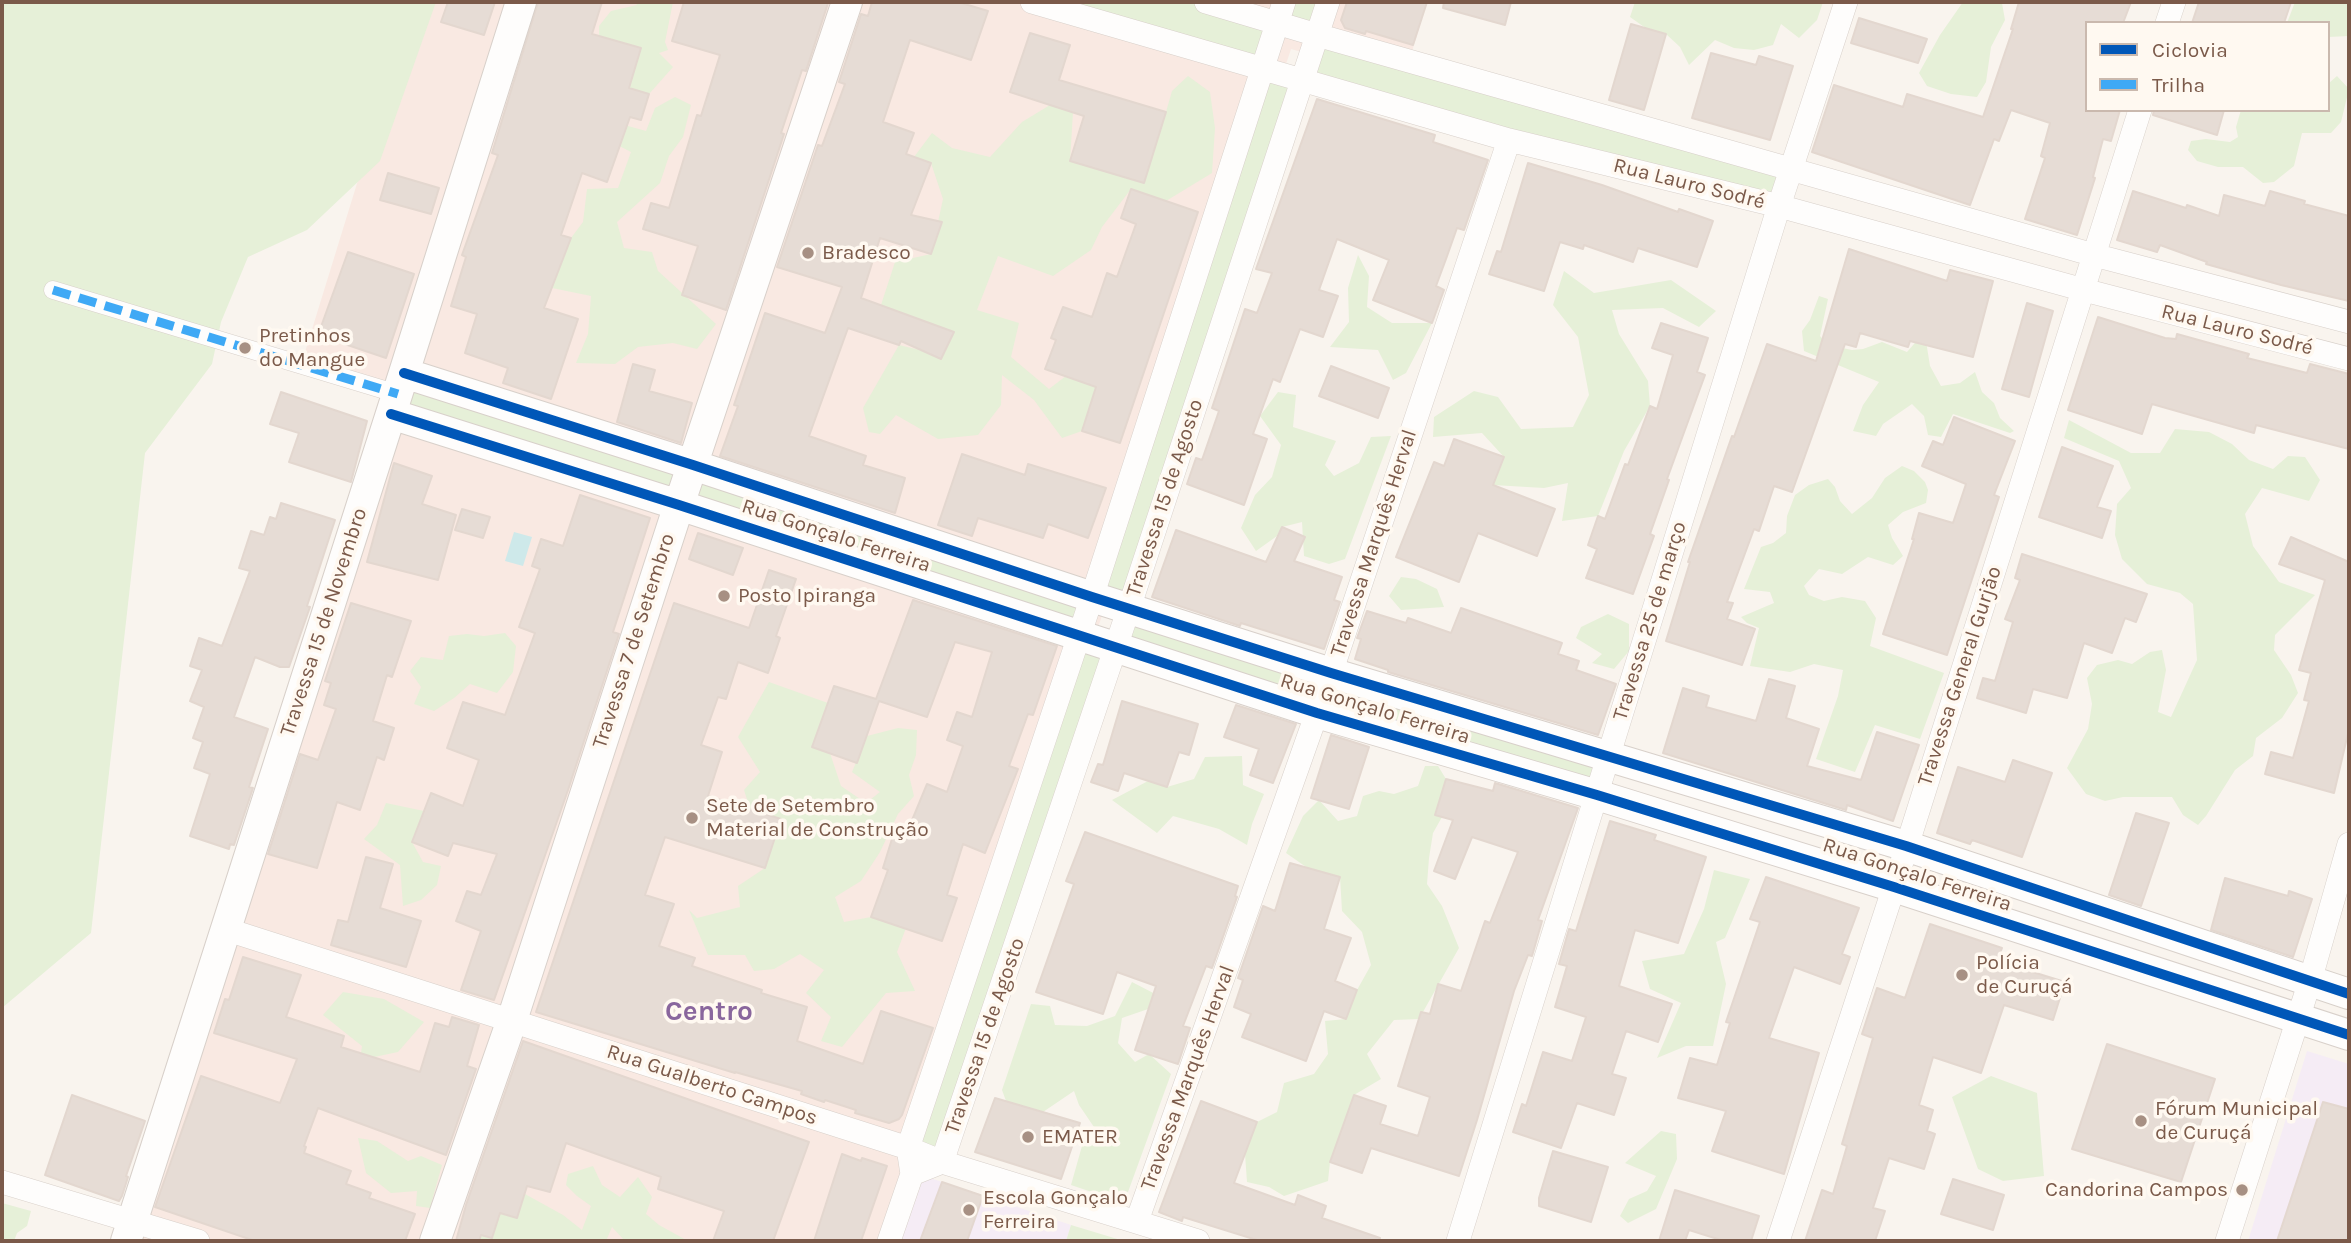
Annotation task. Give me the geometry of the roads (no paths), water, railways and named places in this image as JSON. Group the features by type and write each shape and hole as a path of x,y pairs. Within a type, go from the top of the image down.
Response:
{"street":[{"name":"Travessa 15 de Novembro","path":"129,1232 521,2"},
{"name":"Travessa 7 de Setembro","path":"435,1241 512,1020 692,464 847,2"},
{"name":"Rua Lauro Sodré","path":"1032,2 1509,140 1779,206 2349,359"},
{"name":"Rua Lauro Sodré","path":"1206,2 1281,12 1317,36 2094,255 2349,322"},
{"name":"Travessa 15 de Agosto","path":"912,1174 942,1162 1116,648 1328,2"},
{"name":"Travessa 25 de março","path":"1458,1241 1779,206 1846,2"},
{"path":"2168,21 2174,2"},
{"name":"Travessa 15 de Agosto","path":"889,1241 912,1174 908,1148 1092,597 1281,12"},
{"name":"Travessa General Gurjão","path":"1778,1241 1894,887 2139,112"},
{"name":"Travessa Marquês Herval","path":"1137,1221 1331,673 1509,140"},
{"path":"53,290 398,394"},
{"name":"Rua Gonçalo Ferreira","path":"398,394 692,464 1331,673 1906,846 2349,994"},
{"name":"Rua Gonçalo Ferreira","path":"398,394 679,505 1317,713 1597,795 1894,887 2349,1035"},
{"path":"2227,1241 2310,981 2349,844"},
{"name":"Rua Gualberto Campos","path":"225,929 908,1148 942,1162 1198,1241"},
{"path":"2,1182 129,1232 198,1241"}],"water":[{"path":"514,532 532,537 523,566 505,561"}],"place":[{"name":"Bradesco","path":"808,253"},
{"name":"Pretinhos do Mangue","path":"245,348"},
{"name":"Posto Ipiranga","path":"724,596"},
{"name":"Sete de Setembro Material de Construção","path":"692,818"},
{"name":"Polícia de Curuçá","path":"1962,975"},
{"name":"Fórum Municipal de Curuçá","path":"2141,1121"},
{"name":"EMATER","path":"1028,1137"},
{"name":"Candorina Campos","path":"2242,1190"},
{"name":"Escola Gonçalo Ferreira","path":"969,1210"}],"district":[{"name":"Centro","path":"709,1012"}]}
